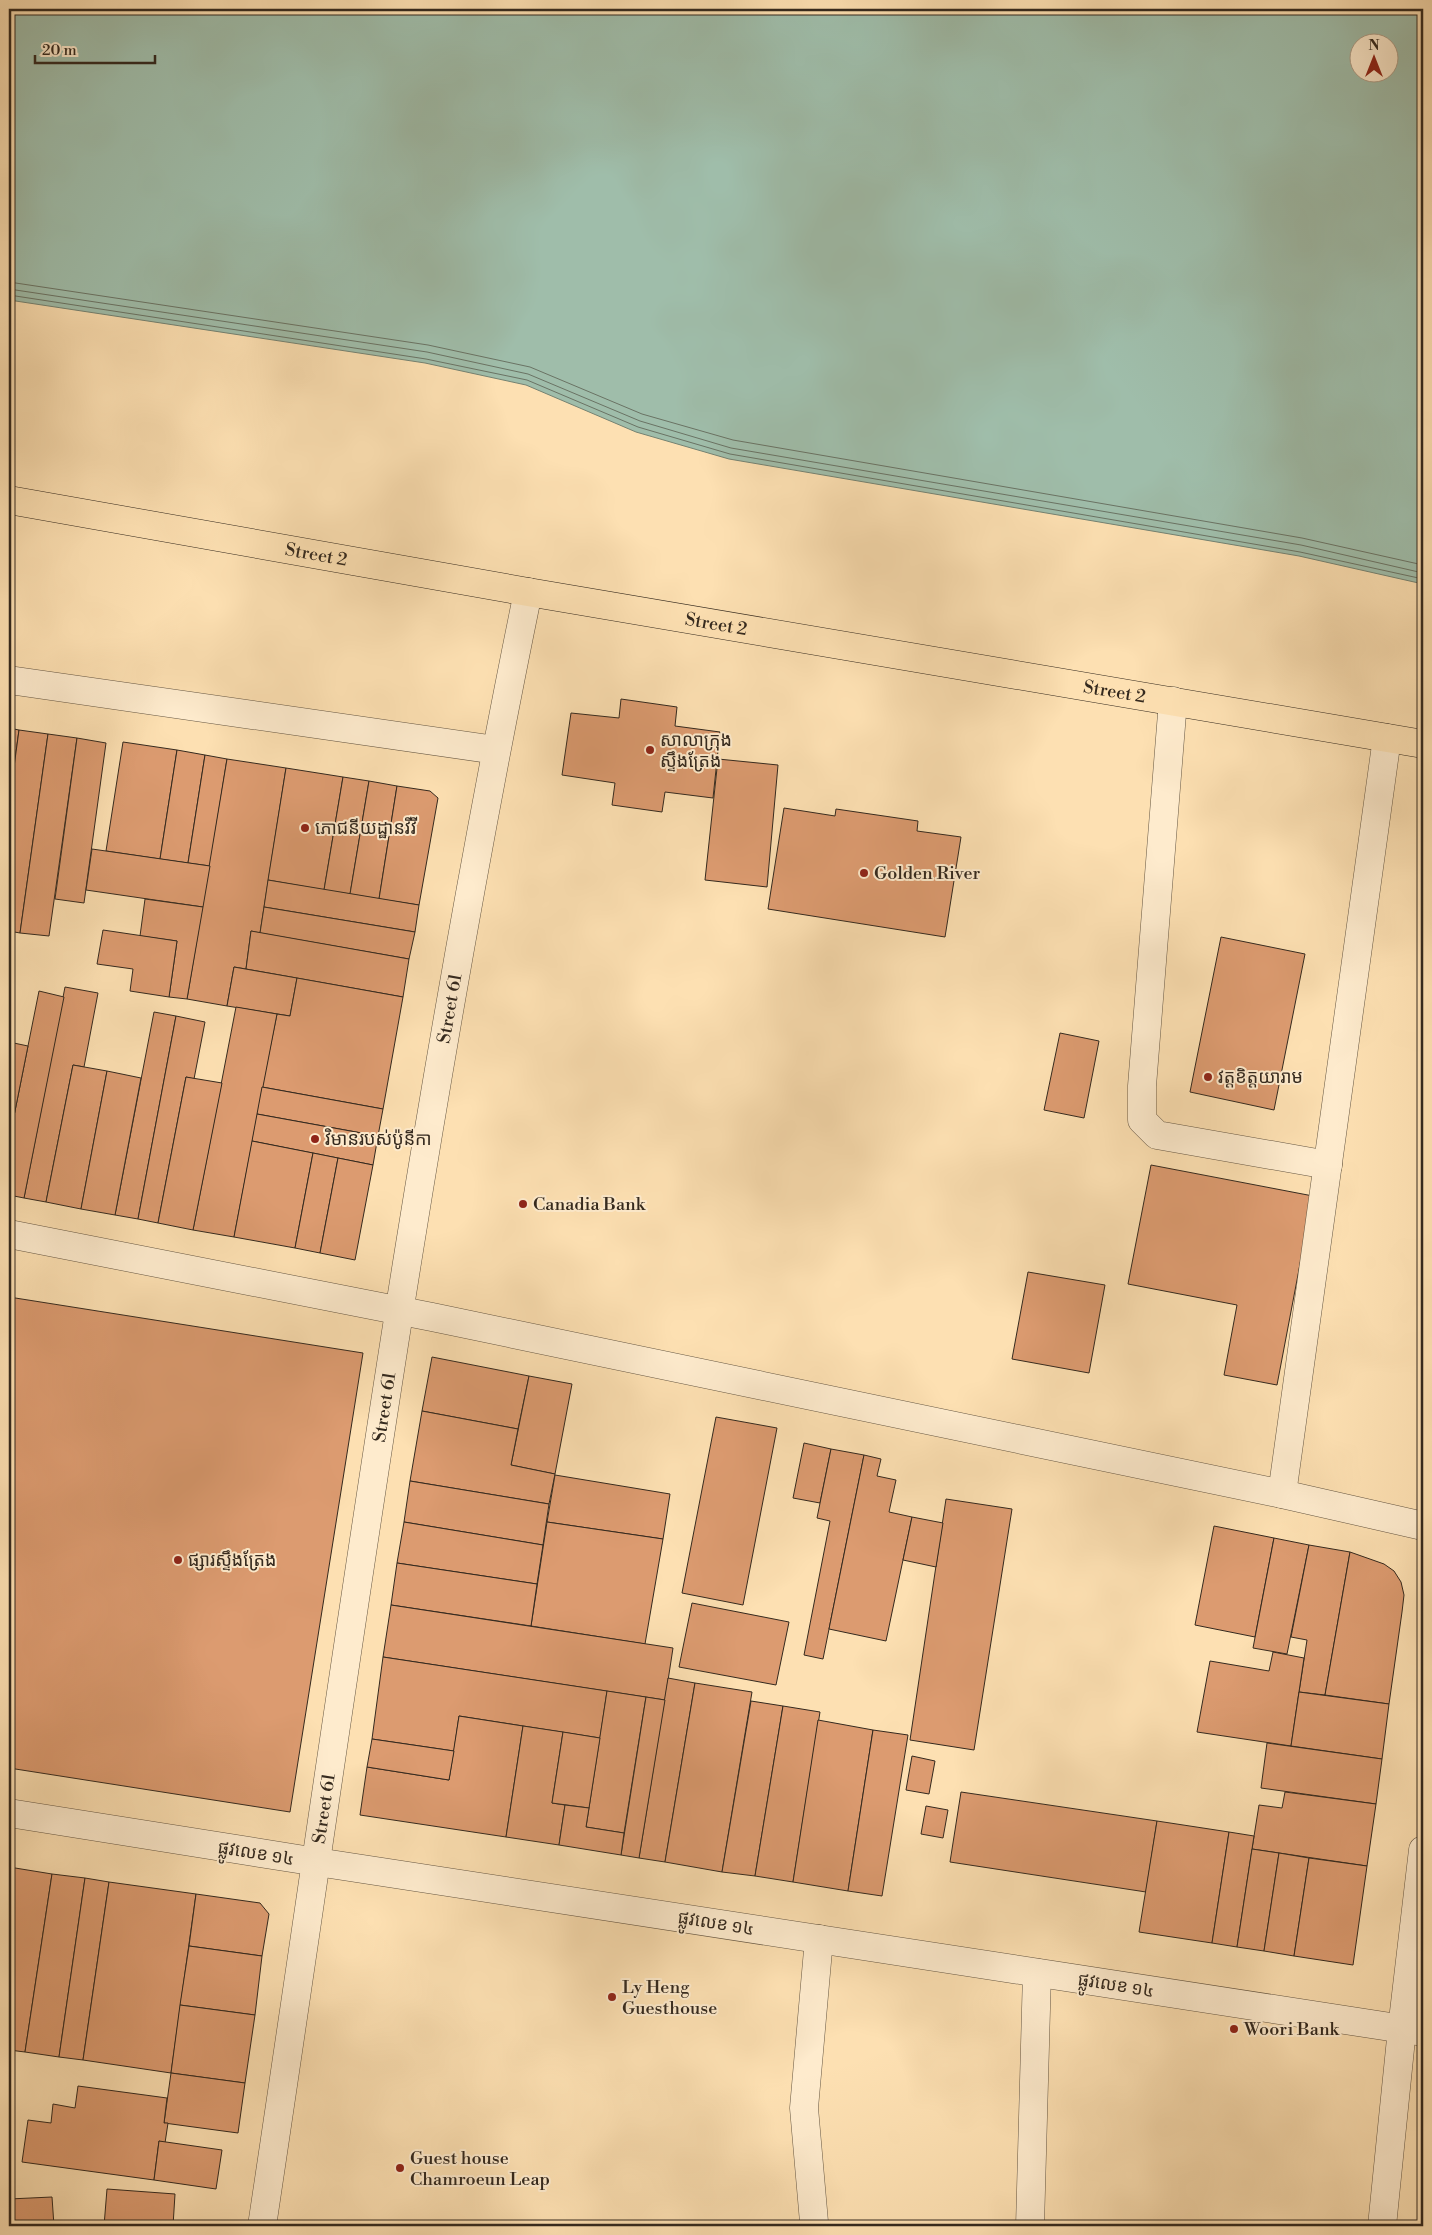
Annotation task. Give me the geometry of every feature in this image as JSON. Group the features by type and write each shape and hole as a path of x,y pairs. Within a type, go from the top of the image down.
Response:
{"main road":[{"name":"Street 2","path":"9,500 528,592 1423,744"}],"street":[{"name":"Street 61","path":"262,2226 399,1310 496,750 528,592"},
{"path":"9,680 496,750"},
{"path":"1174,701 1142,1086 1142,1120 1157,1135 1328,1165"},
{"path":"1282,1494 1387,738"},
{"path":"9,1234 399,1310 1282,1494 1423,1526"},
{"name":"ផ្លូវលេខ ១៤","path":"9,1813 1412,2031"},
{"path":"1382,2226 1412,2031 1423,1850"},
{"path":"814,2222 804,2108 819,1939"},
{"path":"1030,2226 1037,1973"}],"water":[{"path":"9,9 1423,9 1423,584 1299,556 729,459 636,432 526,385 425,363 9,300"}],"building":[{"path":"621,699 677,707 675,726 720,732 713,798 665,792 662,812 612,805 615,783 562,775 571,713 619,718"},
{"path":"9,728 19,730 9,804"},
{"path":"19,730 48,734 20,933 9,931 9,804"},
{"path":"48,734 77,738 49,936 20,933"},
{"path":"77,738 106,743 84,903 55,899"},
{"path":"123,742 177,750 160,859 106,851"},
{"path":"177,750 205,755 188,863 160,859"},
{"path":"205,755 227,759 210,866 188,863"},
{"path":"227,759 286,768 260,933 251,931 246,969 234,967 227,1006 187,999"},
{"path":"718,759 778,765 767,887 705,880"},
{"name":"ភោជនីយដ្ឋានវីវី","path":"286,768 343,777 324,890 268,880"},
{"path":"343,777 369,781 350,894 324,890"},
{"path":"369,781 397,786 379,899 350,894"},
{"path":"397,786 430,791 438,798 419,905 379,899"},
{"name":"Golden River","path":"784,808 835,816 836,809 918,821 917,831 961,837 945,937 768,909"},
{"path":"92,849 210,866 203,907 86,890"},
{"path":"268,880 419,905 415,932 264,907"},
{"path":"145,899 203,907 187,999 169,997 177,941 140,936"},
{"path":"264,907 415,932 409,959 260,933"},
{"path":"103,930 177,941 169,997 130,991 133,969 97,964"},
{"path":"251,931 409,959 403,997 246,969"},
{"path":"1221,937 1305,954 1274,1110 1190,1092"},
{"path":"234,967 297,978 290,1016 227,1006"},
{"path":"297,978 403,997 383,1109 262,1087 277,1014 290,1016"},
{"path":"65,987 98,993 84,1067 73,1065 46,1202 24,1198"},
{"path":"39,991 64,997 24,1198 9,1195 9,1141"},
{"path":"236,1007 277,1014 234,1237 193,1230"},
{"path":"154,1012 176,1016 138,1219 115,1215"},
{"path":"176,1016 205,1022 194,1079 186,1077 158,1223 138,1219"},
{"path":"1060,1033 1099,1041 1084,1118 1044,1110"},
{"path":"9,1042 28,1046 9,1141"},
{"path":"73,1065 107,1071 81,1209 46,1202"},
{"path":"107,1071 141,1078 115,1215 81,1209"},
{"path":"186,1077 222,1083 193,1230 158,1223"},
{"path":"262,1087 383,1109 378,1136 257,1114"},
{"name":"វិមានរបស់ប៉ូនីកា","path":"257,1114 378,1136 373,1165 252,1141"},
{"path":"252,1141 313,1153 295,1248 234,1237"},
{"path":"313,1153 338,1158 320,1253 295,1248"},
{"path":"338,1158 373,1165 355,1260 320,1253"},
{"path":"1151,1165 1313,1196 1277,1385 1224,1375 1237,1305 1128,1284"},
{"path":"1028,1272 1105,1285 1089,1373 1012,1359"},
{"name":"ផ្សារស្ទឹងត្រែង","path":"9,1297 363,1353 290,1812 9,1768"},
{"path":"432,1357 529,1376 518,1429 422,1411"},
{"path":"529,1376 572,1384 555,1474 511,1465"},
{"path":"422,1411 518,1429 511,1465 555,1474 549,1504 410,1481"},
{"path":"716,1417 777,1428 743,1605 682,1593"},
{"path":"804,1443 831,1449 820,1503 793,1498"},
{"path":"831,1449 864,1455 823,1659 804,1655 830,1521 817,1518"},
{"path":"864,1455 881,1459 877,1476 896,1480 889,1512 912,1517 886,1641 829,1629"},
{"path":"555,1475 670,1494 663,1539 547,1522"},
{"path":"410,1481 549,1504 543,1545 404,1522"},
{"path":"946,1499 1012,1509 974,1750 910,1740"},
{"path":"912,1517 943,1523 936,1567 903,1560"},
{"path":"404,1522 543,1545 537,1584 397,1563"},
{"path":"547,1522 663,1539 645,1644 531,1626"},
{"path":"1214,1526 1274,1538 1255,1637 1195,1625"},
{"path":"1274,1538 1309,1545 1287,1654 1253,1648"},
{"path":"1309,1545 1350,1552 1325,1695 1299,1692 1307,1640 1291,1637"},
{"path":"1350,1552 1384,1564 1394,1571 1401,1582 1404,1595 1389,1704 1325,1695"},
{"path":"397,1563 537,1584 531,1626 391,1605"},
{"path":"692,1603 789,1622 776,1685 679,1667"},
{"path":"391,1605 673,1648 665,1700 383,1657"},
{"path":"1273,1652 1304,1658 1291,1746 1197,1732 1210,1661 1269,1671"},
{"path":"383,1657 607,1691 600,1738 459,1716 454,1751 372,1739"},
{"path":"668,1678 695,1683 665,1862 639,1858"},
{"path":"695,1683 752,1692 722,1872 665,1862"},
{"path":"607,1691 646,1697 624,1833 586,1827"},
{"path":"1299,1692 1389,1704 1382,1759 1291,1746"},
{"path":"646,1697 665,1700 639,1858 621,1855"},
{"path":"751,1701 783,1706 755,1876 722,1872"},
{"path":"783,1706 820,1712 793,1882 755,1876"},
{"path":"459,1716 523,1726 506,1837 360,1815 367,1767 449,1780"},
{"path":"818,1720 873,1730 848,1891 793,1882"},
{"path":"523,1726 563,1732 552,1803 565,1805 559,1845 506,1837"},
{"path":"873,1730 908,1735 882,1896 848,1891"},
{"path":"563,1732 600,1738 589,1808 552,1803"},
{"path":"372,1739 454,1751 449,1780 367,1767"},
{"path":"1267,1743 1382,1759 1376,1804 1261,1788"},
{"path":"912,1756 935,1761 929,1794 906,1790"},
{"path":"961,1792 1157,1821 1146,1892 950,1862"},
{"path":"1285,1792 1376,1804 1367,1866 1252,1849 1259,1805 1282,1808"},
{"path":"565,1805 589,1808 586,1827 624,1833 621,1855 559,1845"},
{"path":"926,1806 948,1810 943,1838 921,1834"},
{"path":"1157,1821 1229,1832 1212,1943 1139,1932"},
{"path":"1229,1832 1254,1836 1237,1947 1212,1943"},
{"path":"1252,1849 1279,1853 1264,1951 1237,1947"},
{"path":"1279,1853 1309,1858 1294,1956 1264,1951"},
{"path":"1309,1858 1367,1866 1353,1965 1294,1956"},
{"path":"9,1867 52,1874 25,2052 9,2050"},
{"path":"52,1874 85,1878 59,2057 25,2052"},
{"path":"85,1878 109,1882 83,2060 59,2057"},
{"path":"109,1882 196,1894 171,2073 83,2060"},
{"path":"196,1894 260,1903 269,1914 262,1956 189,1946"},
{"path":"189,1946 262,1956 255,2015 180,2005"},
{"path":"180,2005 255,2015 245,2083 171,2073"},
{"path":"171,2073 245,2083 238,2133 164,2123"},
{"path":"78,2086 167,2098 164,2123 168,2123 165,2143 159,2141 154,2180 22,2162 28,2120 51,2123 53,2104 75,2108"},
{"path":"159,2141 222,2150 216,2189 154,2180"},
{"path":"107,2189 175,2194 173,2226 104,2226"},
{"path":"52,2197 54,2226 9,2226 9,2199"}],"place":[{"name":"សាលាក្រុង ស្ទឹងត្រែង","path":"650,750"},
{"name":"ភោជនីយដ្ឋានវីវី","path":"305,828"},
{"name":"Golden River","path":"864,873"},
{"name":"វត្តខិត្តយារាម","path":"1208,1077"},
{"name":"វិមានរបស់ប៉ូនីកា","path":"315,1139"},
{"name":"Canadia Bank","path":"523,1204"},
{"name":"ផ្សារស្ទឹងត្រែង","path":"178,1560"},
{"name":"Ly Heng Guesthouse","path":"612,1997"},
{"name":"Woori Bank","path":"1234,2029"},
{"name":"Guest house Chamroeun Leap","path":"400,2168"}]}
